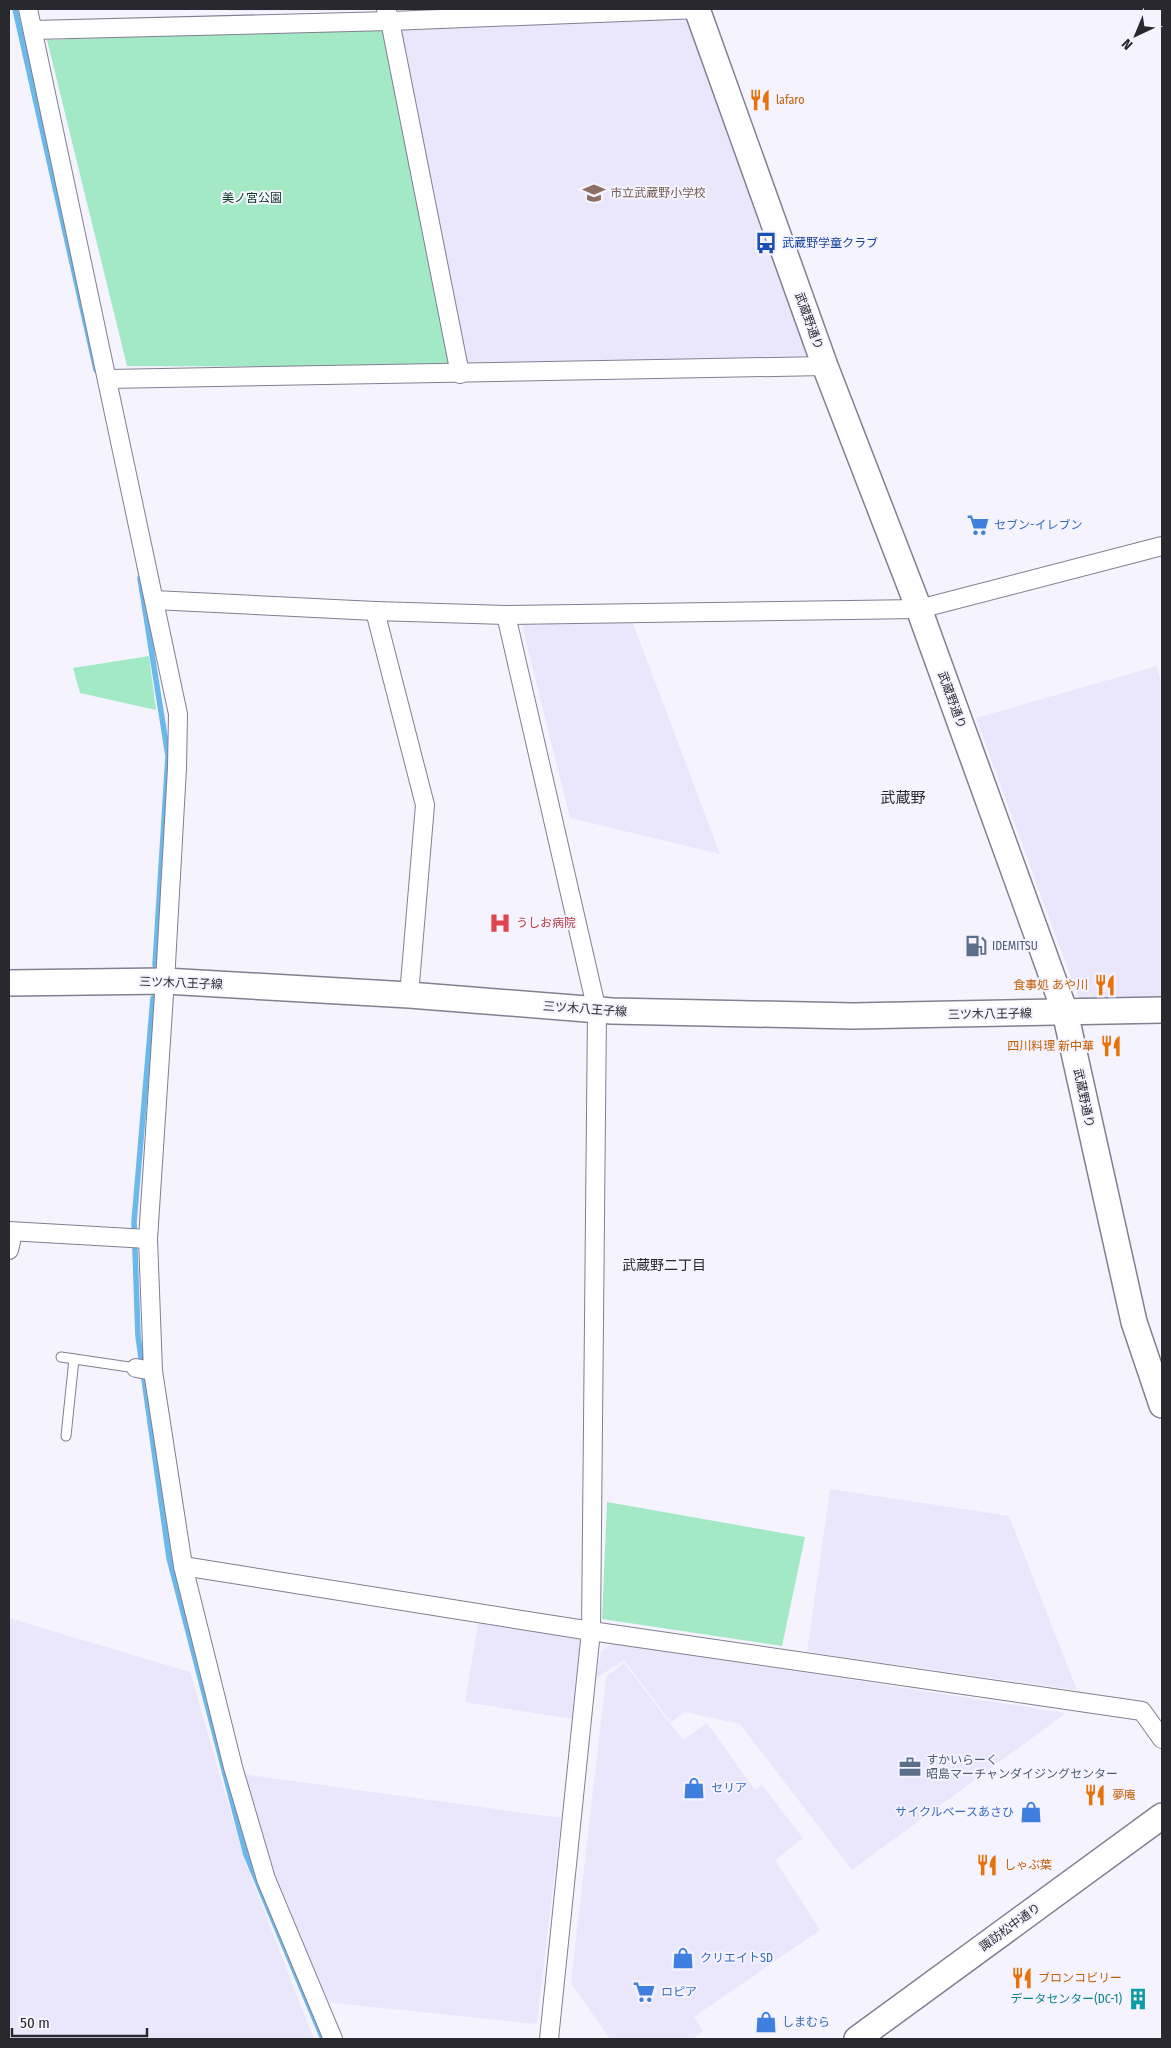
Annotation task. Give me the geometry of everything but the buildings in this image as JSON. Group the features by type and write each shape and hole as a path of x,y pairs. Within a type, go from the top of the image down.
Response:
{"street":[{"path":"28,9 178,714 177,768 165,981 139,1238 146,1370 182,1566 233,1767 266,1878 333,2039"},
{"path":"33,30 388,15 698,9"},
{"name":"武蔵野通り","path":"698,9 825,366 919,609 1065,1012 1134,1322 1161,1401"},
{"path":"388,15 460,374"},
{"path":"108,379 825,366"},
{"path":"154,600 376,611 506,615 919,609 1162,546"},
{"path":"376,611 425,805 409,995"},
{"path":"506,615 598,1011 591,1630 548,2039"},
{"name":"三ツ木八王子線","path":"9,983 165,981 409,995 598,1011 853,1016 1162,1010"},
{"path":"9,1250 11,1232 139,1238"},
{"path":"182,1566 591,1630 1142,1711 1162,1739"},
{"name":"諏訪松中通り","path":"857,2039 1162,1816"}],"lane":[{"path":"61,1357 146,1370"},
{"path":"66,1436 74,1359"}],"shaded area":[{"path":"228,9 378,9 378,10 228,11"},
{"name":"市立武蔵野小学校","path":"697,9 825,366 460,374 390,21"},
{"path":"632,621 720,854 570,818 522,625"},
{"path":"1157,666 1162,686 1162,1001 1080,1002 976,718"},
{"path":"830,1489 1009,1516 1077,1690 807,1652"},
{"path":"9,1618 190,1672 246,1865 314,2039 9,2039"},
{"path":"479,1618 569,1631 580,1641 572,1719 465,1702"},
{"path":"612,1643 1066,1713 852,1870 740,1724 685,1712 671,1722 624,1660 596,1678 601,1651"},
{"path":"624,1663 683,1740 707,1723 755,1790 762,1785 803,1838 775,1860 820,1930 694,2017 703,2031 692,2039 610,2039 571,1983 606,1677"},
{"path":"242,1774 561,1818 537,2024 325,2002 278,1887"}],"green space":[{"name":"美ノ宮公園","path":"383,27 449,367 127,366 47,40"},
{"path":"149,656 156,710 80,693 73,668"},
{"path":"607,1502 805,1537 782,1646 602,1619"}],"waterway":[{"path":"15,9 96,370"},
{"path":"140,578 168,756 155,965"},
{"path":"153,998 134,1222 138,1336 169,1558 246,1855 323,2039"}],"place":[{"name":"lafaro","path":"760,100"},
{"name":"市立武蔵野小学校","path":"594,193"},
{"name":"武蔵野学童クラブ","path":"766,243"},
{"name":"セブン-イレブン","path":"978,525"},
{"name":"うしお病院","path":"500,923"},
{"name":"IDEMITSU","path":"976,946"},
{"name":"食事処 あや川","path":"1105,985"},
{"name":"四川料理 新中華","path":"1111,1046"},
{"name":"すかいらーく 昭島マーチャンダイジングセンター","path":"910,1767"},
{"name":"セリア","path":"694,1788"},
{"name":"夢庵","path":"1095,1795"},
{"name":"サイクルベースあさひ","path":"1031,1812"},
{"name":"しゃぶ葉","path":"987,1865"},
{"name":"クリエイトSD","path":"683,1958"},
{"name":"ブロンコビリー","path":"1022,1978"},
{"name":"ロピア","path":"644,1992"},
{"name":"データセンター(DC-1)","path":"1138,1999"},
{"name":"しまむら","path":"766,2022"}],"district":[{"name":"武蔵野","path":"903,798"},
{"name":"武蔵野二丁目","path":"664,1265"}]}
